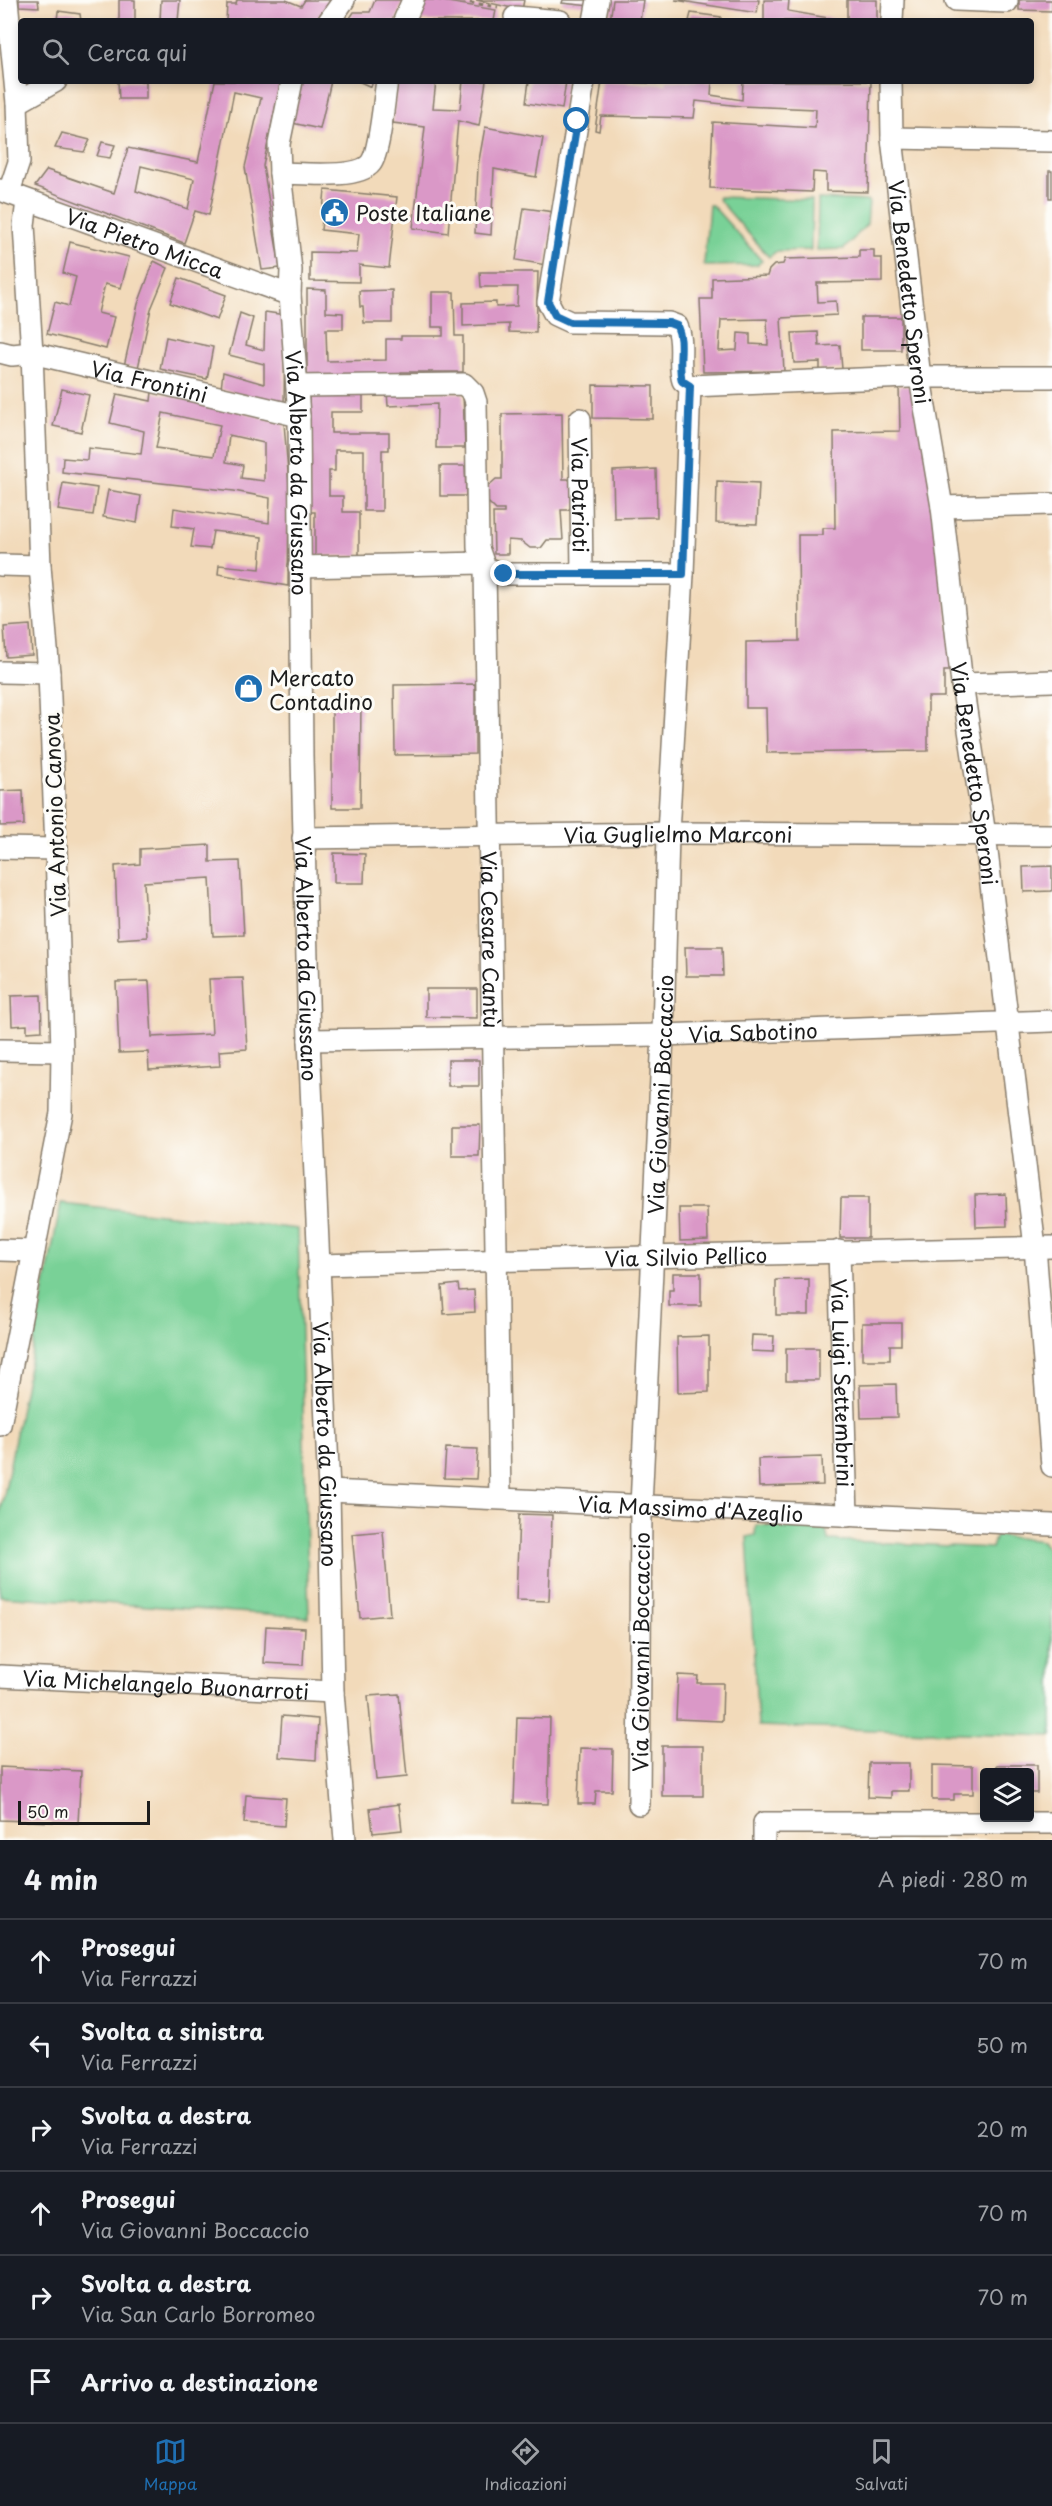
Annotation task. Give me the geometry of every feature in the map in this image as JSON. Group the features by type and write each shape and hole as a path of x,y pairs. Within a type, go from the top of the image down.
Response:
{"street":[{"name":"Via Antonio Canova","path":"0,1425 61,1113 62,1051 49,674 40,566 32,353 24,225 12,194 19,162 17,54 7,0"},
{"path":"331,18 344,0"},
{"path":"405,18 413,0"},
{"path":"595,18 598,0"},
{"path":"892,18 893,0"},
{"path":"956,0 1007,2 1007,0"},
{"path":"515,17 526,18"},
{"path":"17,103 51,84"},
{"name":"Via Alberto da Giussano","path":"291,84 279,144 291,270 290,295 299,416 303,838 309,1040 329,1491 333,1692 345,1840"},
{"path":"280,173 358,172 371,164 376,148 387,84"},
{"path":"584,84 548,302 555,315 570,322 669,323 677,326 681,334 679,370 682,381 690,386 920,378 1052,377"},
{"name":"Via Benedetto Speroni","path":"891,84 892,138 920,378 942,507 962,684 985,835 1008,1022 1043,1247 1052,1466"},
{"path":"892,138 1052,141"},
{"name":"Via Pietro Micca","path":"12,194 290,295"},
{"name":"Via Frontini","path":"0,352 12,355 32,353 299,416"},
{"name":"Via Cesare Cantù","path":"297,386 464,384 473,393 476,402 478,548 484,566 498,1261 500,1498"},
{"name":"Via Giovanni Boccaccio","path":"639,1804 641,1506 663,1035 668,833 683,574 690,386"},
{"name":"Via Patrioti","path":"580,418 582,573"},
{"path":"942,507 1052,504"},
{"path":"0,565 40,566"},
{"path":"299,567 484,566 504,574 683,574"},
{"path":"0,672 49,674"},
{"path":"962,684 1052,681"},
{"name":"Via Guglielmo Marconi","path":"303,838 668,833 1052,835"},
{"path":"0,848 56,849"},
{"name":"Via Sabotino","path":"309,1040 663,1035 1052,1021"},
{"path":"0,1050 62,1051"},
{"name":"Via Silvio Pellico","path":"318,1265 1043,1247"},
{"path":"0,1250 34,1251"},
{"name":"Via Luigi Settembrini","path":"839,1251 847,1515"},
{"name":"Via Massimo d'Azeglio","path":"329,1491 1052,1525"},
{"name":"Via Michelangelo Buonarroti","path":"0,1676 333,1692"},
{"path":"765,1840 764,1823 1052,1824"}],"path":[{"path":"452,0 501,8 515,17"}],"green space":[{"path":"719,197 812,200 811,250 777,251 769,257 718,199"},
{"path":"818,199 869,201 867,224 844,249 817,250"},
{"path":"709,205 712,205 762,261 757,265 707,266 704,264"},
{"path":"61,1203 298,1229 309,1617 0,1596 0,1515"},
{"path":"756,1525 826,1527 828,1540 992,1548 996,1535 1042,1541 1052,1555 1052,1736 758,1726 747,1537 755,1535"}],"building":[{"path":"19,0 38,0 39,7 19,6"},
{"path":"119,0 135,0 135,18 119,18"},
{"path":"161,0 180,0 178,18 160,18"},
{"path":"237,0 286,0 301,6 305,0 332,0 317,18 226,18 227,4 236,4"},
{"path":"375,0 403,0 397,18 350,18 354,12 370,12"},
{"path":"418,0 436,0 496,10 495,18 413,18"},
{"path":"476,0 524,0 522,10"},
{"path":"563,0 591,0 590,6 562,3"},
{"path":"613,0 643,0 640,18 610,18"},
{"path":"675,0 759,0 757,13"},
{"path":"764,0 789,0 788,11 828,18 764,18"},
{"path":"847,0 877,0 877,18 847,18"},
{"path":"1019,0 1052,0 1052,11 1019,10"},
{"path":"58,11 80,14 81,18 57,18"},
{"path":"691,13 721,17 721,18 690,18"},
{"path":"118,84 146,84 146,99 119,99"},
{"path":"214,84 280,84 263,166 280,268 262,270 245,167 261,98 234,92 209,215 195,211 184,243 35,186 47,170 114,193 128,148 198,162","holes":["141,166 194,179 188,209 136,191"]},
{"path":"301,84 330,84 320,129 292,123"},
{"path":"396,84 436,84 433,108 460,109 463,84 486,84 479,126 458,121 448,233 413,228 425,127 393,123"},
{"path":"529,84 566,84 562,109 526,103"},
{"path":"602,84 712,84 711,95 742,100 743,84 871,84 868,192 826,191 826,173 813,172 812,192 710,188 713,122 815,128 816,109 741,106 696,101 694,118 601,116 599,131 595,130"},
{"path":"485,127 543,138 536,177 494,169 491,235 475,233 478,166"},
{"path":"62,133 90,140 84,152 55,148"},
{"path":"102,142 115,145 110,158 97,156"},
{"path":"1049,171 1052,171 1052,198 1049,198"},
{"path":"325,190 397,197 389,268 359,265 359,282 310,281 310,252 357,253 359,234 321,230"},
{"path":"524,208 554,212 546,265 516,260"},
{"path":"70,242 129,257 121,288 105,284 98,313 114,317 106,349 47,334 55,302 69,306 76,277 63,273"},
{"path":"859,250 874,250 874,258 882,258 882,282 817,283 818,302 836,301 837,315 781,318 784,371 703,372 700,299 712,299 712,278 767,276 774,265 783,264 785,259 859,257","holes":["767,319 768,345 750,344 750,334 738,333 737,350 719,351 721,320"]},
{"path":"154,261 168,268 151,309 138,368 124,366 138,304"},
{"path":"480,272 538,272 536,333 509,332 509,324 463,326 463,303 496,302 496,307 517,306 518,287 481,287"},
{"path":"179,278 226,295 217,320 170,303"},
{"path":"307,289 326,290 326,312 343,313 343,329 326,329 327,361 386,360 386,339 401,339 401,336 443,336 443,327 432,327 432,292 454,292 455,336 463,336 463,372 401,372 401,379 307,380"},
{"path":"392,290 392,323 364,323 359,291"},
{"path":"265,312 285,315 284,406 221,389 223,372 264,384 264,364 229,355 240,313 253,318 246,345 264,350"},
{"path":"861,317 901,317 901,350 861,350"},
{"path":"818,332 819,346 840,345 842,369 820,370 820,362 794,363 792,333"},
{"path":"166,337 213,347 207,379 160,369"},
{"path":"593,385 653,386 653,419 593,418"},
{"path":"899,386 908,386 921,396 954,671 944,671 944,697 928,697 928,751 767,753 766,708 746,708 746,642 799,641 798,535 823,535 823,528 835,528 834,432 900,431"},
{"path":"62,389 89,395 81,432 53,426"},
{"path":"387,391 463,393 465,448 436,448 437,404 388,406"},
{"path":"152,392 216,405 284,423 289,485 288,586 218,574 219,565 260,569 262,537 213,531 210,549 191,547 194,529 172,526 174,508 269,523 270,498 234,491 62,472 63,458 87,460 88,448 141,454 144,431 110,423 117,394 151,401","holes":["163,413 220,425 214,456 156,448","229,435 264,443 264,481 241,478 243,465 226,462"]},
{"path":"309,392 363,392 363,412 331,412 331,433 389,433 389,450 382,450 382,511 364,511 364,450 335,450 335,471 329,471 329,496 343,496 343,512 359,512 359,556 315,556 315,512 309,512"},
{"path":"562,413 563,479 568,479 578,488 578,501 568,510 561,510 563,540 547,540 541,548 530,548 521,541 508,540 508,554 494,554 493,513 504,513 504,510 496,510 486,500 486,488 496,479 502,479 502,414"},
{"path":"440,466 465,466 466,496 440,496"},
{"path":"656,469 657,517 614,518 613,471"},
{"path":"717,481 759,483 757,524 716,523"},
{"path":"63,483 97,488 93,515 58,510"},
{"path":"108,490 141,496 137,523 103,517"},
{"path":"30,625 32,655 6,657 4,627"},
{"path":"475,684 475,754 395,755 394,685"},
{"path":"332,699 361,699 360,808 332,808"},
{"path":"23,790 24,825 0,826 0,791"},
{"path":"210,845 210,862 240,861 244,935 213,936 210,878 144,882 147,937 118,939 115,866 140,864 140,849"},
{"path":"334,853 365,854 364,883 334,883"},
{"path":"1052,866 1052,891 1024,892 1023,867"},
{"path":"685,947 722,947 723,976 686,976"},
{"path":"243,978 247,1049 219,1051 220,1066 149,1070 148,1052 119,1053 116,982 149,981 152,1037 212,1034 209,979"},
{"path":"426,989 477,989 477,1018 426,1017"},
{"path":"41,995 42,1031 27,1032 27,1025 12,1026 11,996"},
{"path":"448,1060 479,1060 479,1086 448,1086"},
{"path":"452,1125 480,1125 479,1156 452,1156"},
{"path":"1006,1194 1007,1226 976,1227 975,1195"},
{"path":"841,1198 868,1198 868,1238 840,1238"},
{"path":"679,1208 707,1208 708,1240 680,1241"},
{"path":"673,1273 701,1273 701,1306 669,1306 669,1290 673,1290"},
{"path":"809,1279 809,1315 776,1315 776,1280"},
{"path":"458,1284 459,1291 474,1290 475,1312 444,1314 442,1286"},
{"path":"862,1323 901,1323 901,1345 890,1345 890,1360 862,1360"},
{"path":"752,1335 774,1336 773,1352 751,1351"},
{"path":"709,1336 709,1392 678,1393 677,1337"},
{"path":"786,1348 819,1348 819,1380 786,1380"},
{"path":"896,1384 897,1417 861,1418 860,1385"},
{"path":"446,1448 478,1449 476,1479 444,1478"},
{"path":"822,1457 823,1485 759,1487 758,1459"},
{"path":"519,1514 552,1515 549,1601 516,1600"},
{"path":"383,1531 390,1615 360,1618 352,1534"},
{"path":"266,1626 305,1628 303,1665 264,1663"},
{"path":"678,1675 698,1676 697,1683 723,1683 722,1721 676,1719"},
{"path":"399,1694 407,1777 376,1780 368,1696"},
{"path":"282,1716 318,1719 316,1760 279,1757"},
{"path":"517,1717 550,1718 548,1804 514,1803"},
{"path":"662,1746 703,1746 703,1796 662,1796"},
{"path":"580,1748 613,1749 612,1791 596,1791 595,1804 578,1804"},
{"path":"869,1763 909,1763 909,1791 891,1791 891,1798 868,1797"},
{"path":"932,1765 973,1766 973,1794 954,1794 954,1800 932,1800"},
{"path":"997,1765 1037,1765 1037,1793 1034,1793 1034,1768 997,1768"},
{"path":"0,1767 81,1771 78,1823 0,1820"},
{"path":"246,1795 286,1798 284,1826 244,1823"},
{"path":"399,1804 402,1830 373,1833 370,1808"}],"place":[{"name":"Poste Italiane","path":"335,212"},
{"name":"Mercato Contadino","path":"248,689"}],"route":[{"path":"504,574 683,574 690,386 682,381 679,370 681,334 677,326 669,323 570,322 555,315 548,302 577,121"}]}
